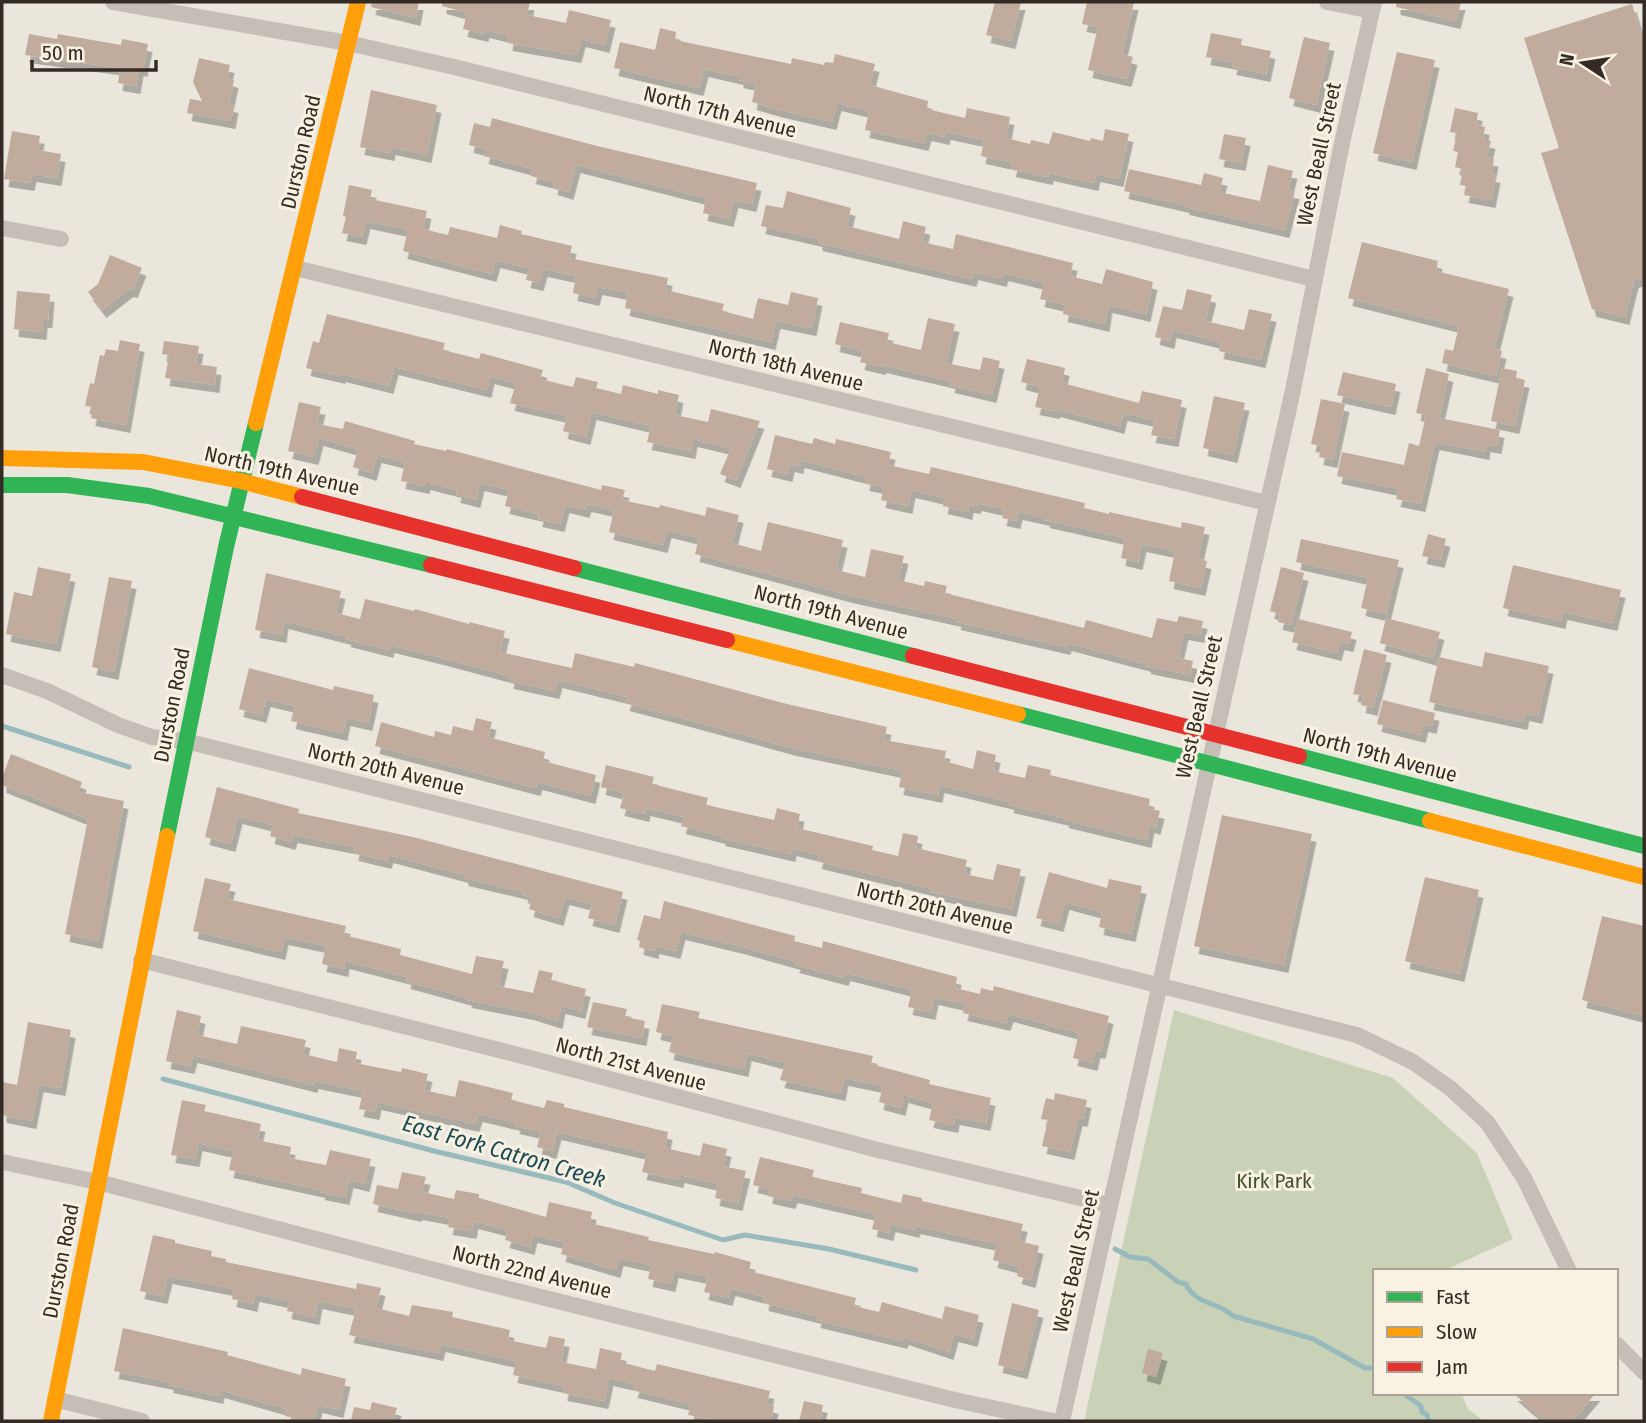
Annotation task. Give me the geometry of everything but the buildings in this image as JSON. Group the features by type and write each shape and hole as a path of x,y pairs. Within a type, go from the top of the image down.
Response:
{"main road":[{"name":"Durston Road","path":"51,1421 141,960 233,515 358,2"},
{"name":"North 19th Avenue","path":"2,458 143,462 241,481 1644,846"},
{"path":"2,485 67,485 122,492 233,515 1208,762 1644,877"}],"street":[{"name":"North 17th Avenue","path":"113,2 348,43 1314,279"},
{"path":"1326,2 1373,6"},
{"name":"West Beall Street","path":"1062,1421 1296,377 1314,279 1373,6"},
{"path":"2,228 61,239"},
{"name":"North 18th Avenue","path":"295,268 1268,503"},
{"name":"North 20th Avenue","path":"2,675 47,691 118,725 152,737 186,741 1357,1035 1413,1062 1450,1088 1487,1122 1524,1178 1568,1269"},
{"name":"North 21st Avenue","path":"141,960 511,1053 878,1150 1110,1205"},
{"name":"North 22nd Avenue","path":"2,1162 98,1182 481,1282 955,1400 1053,1421"},
{"path":"1618,1346 1644,1372"},
{"path":"55,1399 142,1421"}],"green space":[{"name":"Kirk Park","path":"1174,1010 1393,1078 1477,1153 1513,1239 1447,1269 1373,1269 1373,1395 1462,1395 1468,1409 1484,1421 1084,1421"}],"waterway":[{"name":"East Fork Catron Creek","path":"2,726 129,767"},
{"name":"East Fork Catron Creek","path":"163,1079 434,1151 566,1182 615,1203 723,1240 745,1235 829,1249 916,1270"},
{"name":"East Fork Catron Creek","path":"1115,1249 1130,1257 1148,1259 1178,1282 1186,1284 1195,1296 1233,1316 1313,1339 1365,1368 1373,1368"},
{"name":"East Fork Catron Creek","path":"1406,1395 1421,1406 1429,1421"}],"traffic: fast":[{"path":"167,836 226,547 256,423"},
{"path":"2,485 67,485 149,496 431,565"},
{"path":"574,568 913,656"},
{"path":"1018,714 1430,821"},
{"path":"1299,756 1644,846"}],"traffic: slow":[{"path":"256,423 358,2"},
{"path":"2,458 143,462 241,481 302,497"},
{"path":"727,640 1018,714"},
{"path":"1430,821 1644,877"},
{"path":"51,1421 167,836"}],"traffic: jam":[{"path":"302,497 574,568"},
{"path":"431,565 727,640"},
{"path":"913,656 1299,756"}]}
